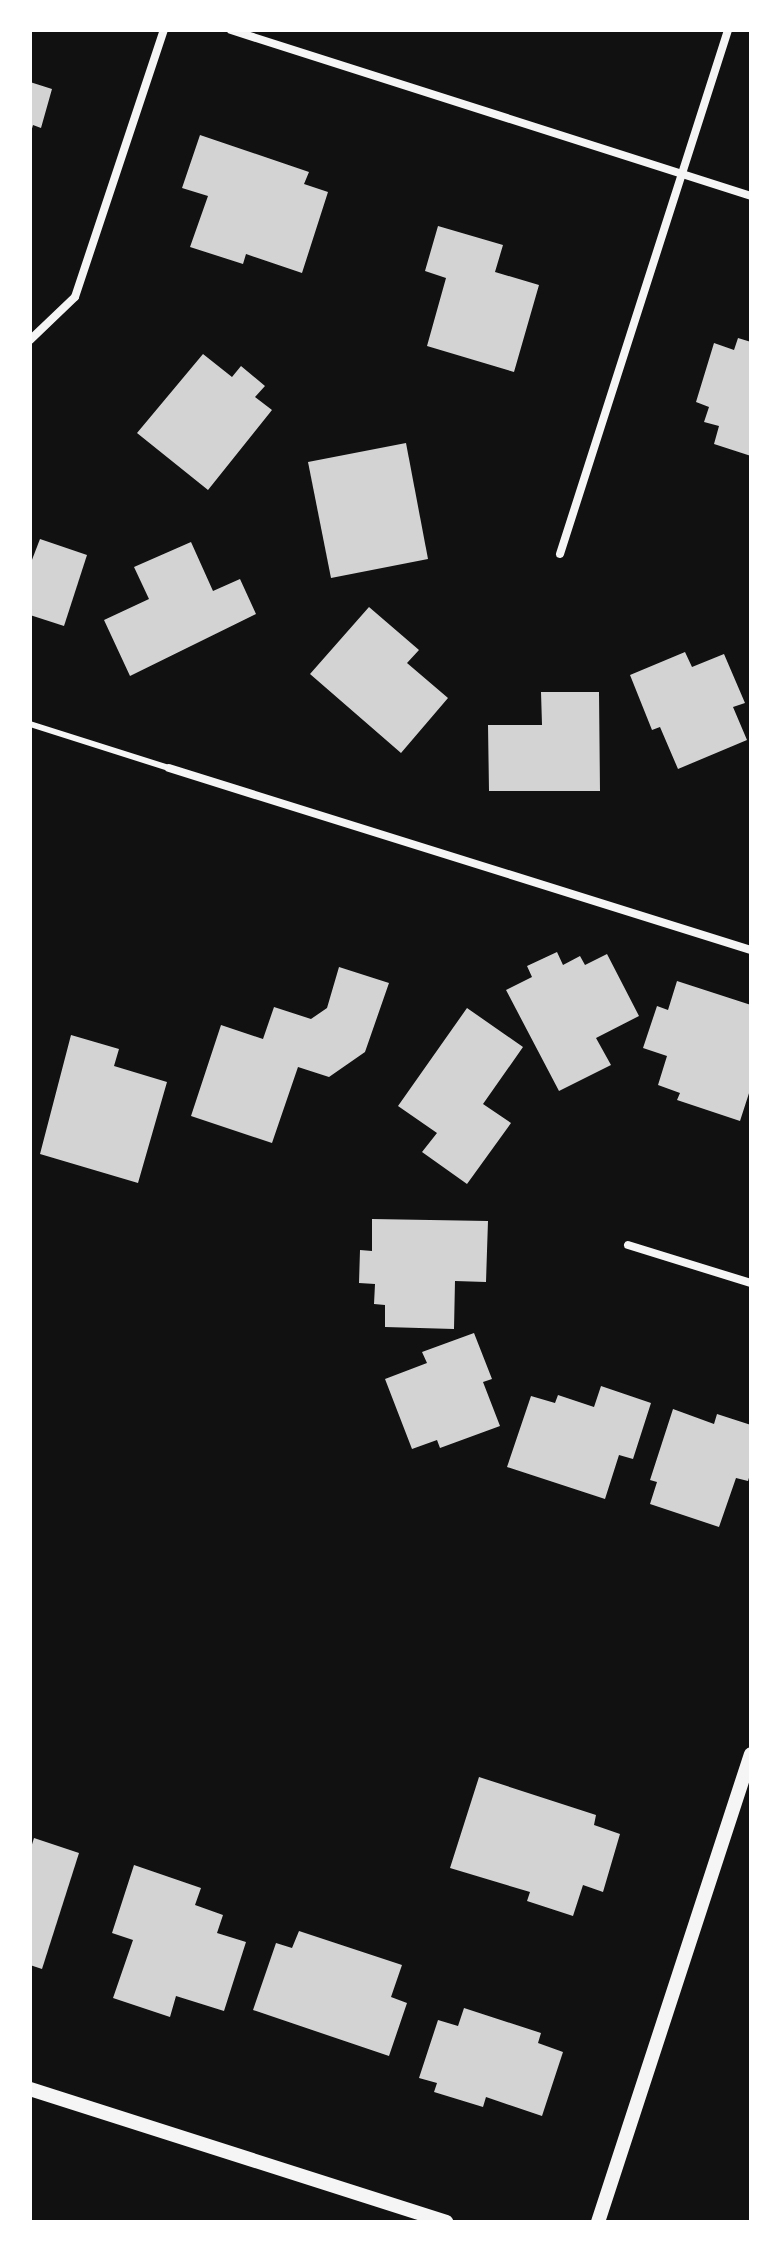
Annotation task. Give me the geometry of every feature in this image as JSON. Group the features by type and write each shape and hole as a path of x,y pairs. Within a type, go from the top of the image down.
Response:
{"street":[{"path":"30,340 75,297 164,30"},
{"path":"231,30 751,196"},
{"path":"560,554 728,30"},
{"path":"169,768 751,950"},
{"path":"628,1245 751,1283"},
{"path":"598,2222 751,1754"},
{"path":"30,2089 446,2222"}],"lane":[{"path":"30,724 169,768"}],"building":[{"path":"30,82 52,89 41,128 33,125 31,132"},
{"path":"200,135 309,172 304,184 328,192 302,273 246,254 243,264 190,247 208,196 182,188"},
{"path":"438,226 503,245 495,272 539,285 514,372 427,346 446,278 425,271"},
{"path":"738,338 751,342 751,456 714,444 719,426 704,422 709,407 696,402 714,343 734,350"},
{"path":"203,354 232,377 241,366 265,386 255,397 272,410 208,490 137,433"},
{"path":"406,443 428,559 331,578 308,462"},
{"path":"40,539 87,555 64,626 30,615 30,565"},
{"path":"191,542 213,591 240,579 256,614 130,676 104,620 149,599 134,567"},
{"path":"369,607 419,650 407,663 448,698 401,753 310,674"},
{"path":"685,652 692,667 724,654 745,703 733,707 747,740 678,769 660,727 652,730 630,675"},
{"path":"541,692 599,692 600,791 489,791 488,725 542,725"},
{"path":"557,952 563,965 580,956 585,965 607,954 639,1016 596,1038 611,1065 559,1091 506,990 532,977 527,966"},
{"path":"339,967 389,983 365,1052 329,1077 298,1067 272,1143 191,1116 221,1025 263,1039 274,1007 311,1019 327,1008"},
{"path":"677,981 751,1005 751,1087 740,1121 677,1100 680,1093 658,1085 667,1056 643,1048 657,1006 668,1010"},
{"path":"467,1008 523,1047 483,1104 511,1123 467,1184 422,1152 437,1133 398,1106"},
{"path":"71,1035 119,1049 114,1066 167,1082 138,1183 40,1154"},
{"path":"372,1219 488,1221 486,1282 455,1281 454,1329 385,1327 385,1305 374,1304 375,1284 359,1283 360,1250 372,1251"},
{"path":"474,1333 492,1379 483,1382 500,1426 440,1448 437,1440 412,1449 385,1379 427,1363 422,1352"},
{"path":"601,1386 651,1403 633,1459 619,1455 605,1499 507,1467 531,1396 555,1403 558,1395 594,1407"},
{"path":"673,1409 714,1424 717,1414 751,1425 751,1471 748,1481 736,1478 719,1527 650,1504 657,1482 650,1480"},
{"path":"479,1777 596,1815 594,1825 620,1834 603,1892 583,1885 573,1916 527,1901 530,1892 450,1868"},
{"path":"34,1838 79,1853 42,1969 30,1965 30,1851"},
{"path":"134,1865 201,1888 195,1905 223,1915 217,1933 246,1942 224,2011 176,1996 170,2017 113,1998 133,1940 112,1933"},
{"path":"299,1931 402,1965 391,1997 407,2003 389,2056 253,2010 276,1943 292,1948"},
{"path":"464,2008 541,2033 538,2043 563,2052 542,2116 486,2097 483,2107 434,2092 437,2083 419,2078 438,2020 458,2026"}]}
